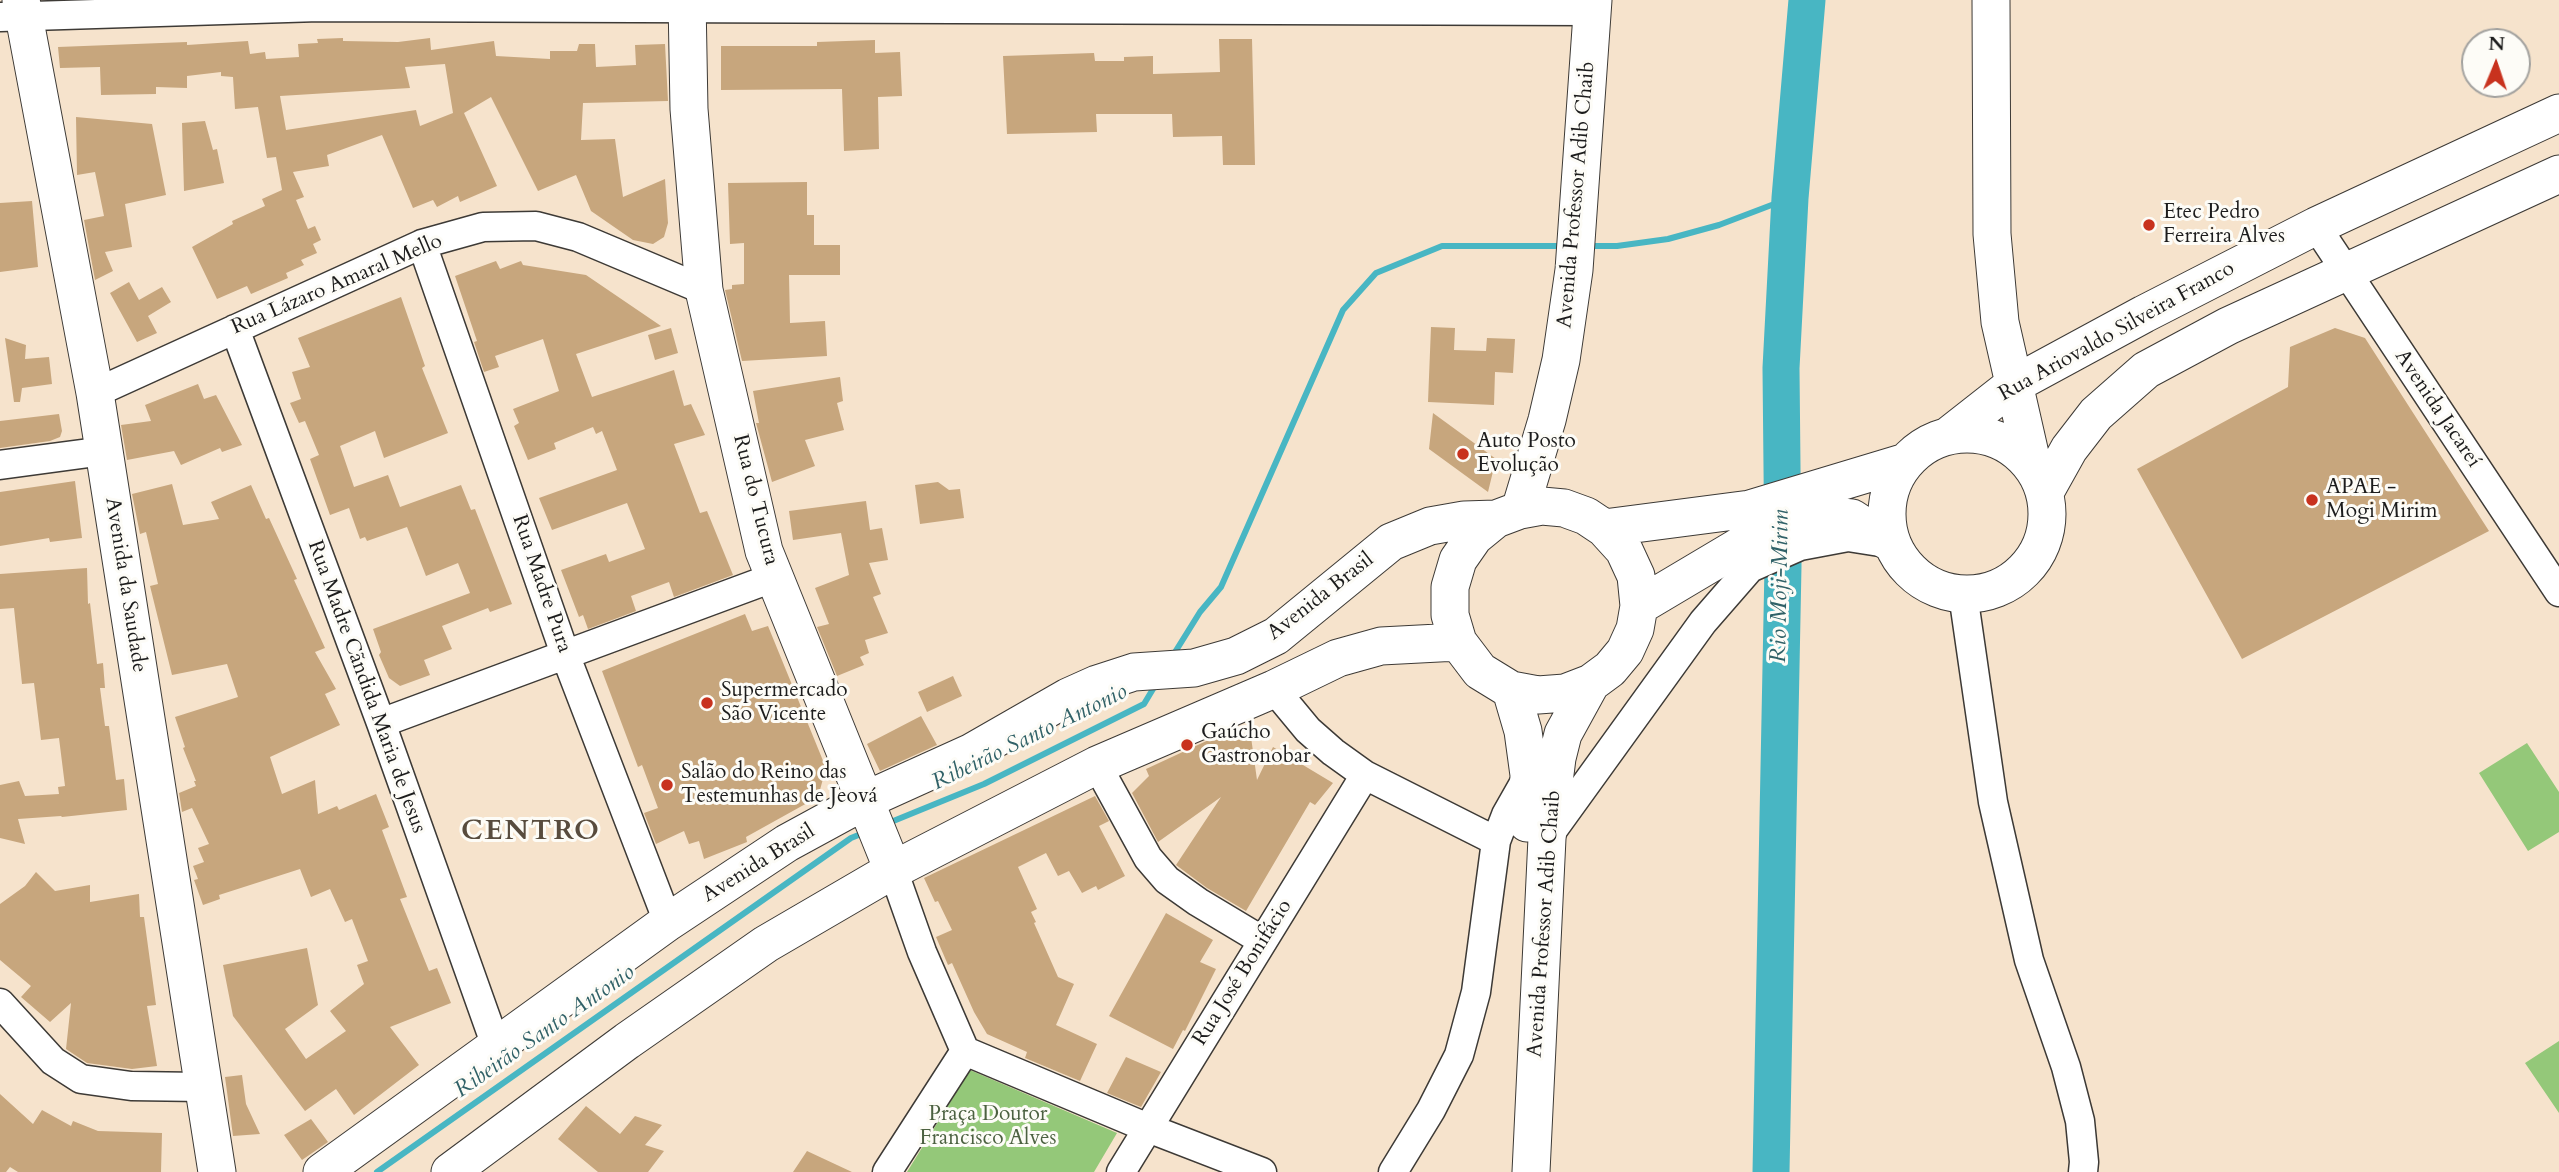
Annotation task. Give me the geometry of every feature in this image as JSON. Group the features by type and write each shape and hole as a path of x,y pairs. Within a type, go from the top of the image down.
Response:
{"main road":[{"path":"1906,462 1891,486 1886,516 1892,544 1907,568 1929,585 1963,594 1983,593 2009,583 2031,565 2044,541 2049,513 2013,385 2000,322 1992,234 1991,0"},
{"name":"Rua do Tucura","path":"687,4 689,109 704,290 764,551 890,862"},
{"name":"Avenida Professor Adib Chaib","path":"1508,514 1550,408 1561,360 1580,211 1593,6"},
{"name":"Avenida da Saudade","path":"15,11 95,393 217,1172"},
{"name":"Rua Ariovaldo Silveira Franco","path":"1948,436 2013,385 2316,226 2559,113"},
{"path":"2039,480 2069,449 2096,414 2146,370 2228,326 2559,174"},
{"path":"1639,606 1808,506 1906,462 1932,442 1948,436 1972,434 1995,438 2017,450 2039,480"},
{"path":"1542,506 1564,508 1586,516 1604,528 1624,550 1636,576 1639,606 1635,629 1625,651 1610,669 1591,684 1565,693 1538,695 1510,690 1480,671 1458,642 1450,615 1450,587 1458,560 1474,537 1508,514 1542,506"},
{"path":"1808,506 1830,516 1852,518 1892,544"},
{"name":"Avenida Brasil","path":"322,1172 668,922 787,843 868,806 972,752 1068,697 1097,684 1134,672 1194,668 1236,656 1276,636 1391,542 1430,526 1508,514"},
{"path":"1604,528 1750,539"},
{"path":"450,1172 627,1041 890,862 1097,765 1338,658 1381,646 1458,642"},
{"name":"Avenida Professor Adib Chaib","path":"1531,1172 1547,838 1557,758 1563,734 1591,684"},
{"name":"Avenida Professor Adib Chaib","path":"1509,1172 1529,775 1523,731 1510,690"}],"street":[{"path":"15,11 319,3 1593,6"},
{"name":"Rua Lázaro Amaral Mello","path":"95,393 422,244 483,227 536,226 578,237 704,290"},
{"name":"Avenida Jacareí","path":"2316,226 2550,559 2559,592"},
{"name":"Rua Madre Pura","path":"422,244 565,654 668,922"},
{"name":"Rua Madre Cãndida Maria de Jesus","path":"234,329 381,723 496,1046"},
{"path":"0,465 104,452"},
{"path":"1547,838 1703,622 1750,539 1800,546 1848,537 1892,544"},
{"path":"381,723 775,577"},
{"path":"1963,594 1993,803 2029,960 2066,1067 2080,1121 2083,1172"},
{"path":"1274,688 1308,730 1365,775 1496,841"},
{"path":"1097,765 1148,858 1167,880 1263,941"},
{"name":"Rua José Bonifácio","path":"1121,1172 1365,775"},
{"path":"1392,1172 1431,1110 1459,1055 1476,992 1496,841 1506,815 1529,775"},
{"name":"Rua do Tucura","path":"890,862 922,952 965,1051"},
{"path":"0,1003 53,1061 81,1079 131,1086 202,1087"},
{"path":"887,1172 965,1051 1148,1128 1262,1172"}],"green space":[{"path":"2527,743 2559,792 2559,832 2528,851 2479,773"},
{"path":"2559,1041 2559,1113 2525,1063"},
{"name":"Praça Doutor Francisco Alves","path":"970,1070 1117,1133 1094,1172 907,1172"}],"building":[{"path":"430,38 431,50 494,41 496,56 550,59 550,51 577,51 579,44 595,44 596,67 636,65 635,45 665,44 668,101 583,103 581,140 615,139 623,197 665,179 668,223 664,237 653,244 633,240 591,211 576,175 538,191 491,97 464,113 497,186 460,202 458,196 437,207 433,200 413,208 382,135 327,155 329,166 293,172 304,197 296,200 308,229 315,226 321,240 313,244 317,253 301,260 304,265 286,273 288,278 251,294 247,286 217,299 192,247 233,224 232,221 265,206 262,199 282,190 276,157 267,158 258,107 235,109 233,77 221,76 221,72 187,76 187,88 156,87 156,94 101,95 100,67 60,68 58,47 248,41 250,54 265,52 266,59 299,57 298,44 318,43 317,39 398,42","holes":["445,64 453,113 420,126 416,110 286,130 280,96 410,88 405,67"]},
{"path":"1219,39 1252,39 1255,165 1223,165 1222,136 1173,137 1172,114 1096,114 1097,132 1007,134 1003,56 1094,53 1095,61 1124,61 1124,57 1153,56 1153,74 1220,72"},
{"path":"875,40 875,53 900,52 902,96 878,97 879,149 844,151 842,89 721,90 721,46 817,46 817,42"},
{"path":"76,117 152,124 166,195 125,204 132,247 105,252 113,271 95,280 84,220 104,216 95,172 77,175"},
{"path":"205,121 213,150 217,149 224,183 184,191 182,123"},
{"path":"807,182 807,215 814,215 814,245 840,245 840,275 789,275 790,323 825,321 827,356 742,361 725,290 732,289 732,285 744,284 744,243 730,244 728,183"},
{"path":"32,201 38,267 0,272 0,203"},
{"path":"496,261 500,269 521,261 523,265 586,275 661,326 576,354 592,397 674,370 684,406 691,404 705,435 674,444 700,513 707,511 733,575 674,597 669,582 631,596 636,611 588,629 583,615 579,617 561,570 606,554 609,562 645,549 627,503 552,530 539,498 617,470 602,431 596,434 593,427 554,443 556,449 528,460 514,426 519,423 513,409 559,391 543,339 495,356 499,367 484,372 474,342 477,341 455,276"},
{"path":"129,282 139,300 162,287 171,302 148,316 157,333 137,342 110,293"},
{"path":"401,297 425,366 422,368 448,433 384,458 375,431 340,446 354,487 388,475 400,507 461,485 471,510 475,509 512,604 490,612 488,608 442,626 452,649 424,660 430,675 400,686 389,678 379,655 381,652 373,629 470,593 458,563 426,576 407,527 367,541 365,537 360,539 349,508 330,515 310,459 319,455 305,421 299,423 290,403 301,399 292,372 310,367 298,338"},
{"path":"1431,327 1455,328 1454,350 1486,351 1487,338 1515,339 1513,373 1495,372 1494,405 1428,402"},
{"path":"671,328 678,353 655,360 648,335"},
{"name":"APAE - Mogi Mirim","path":"2335,328 2365,338 2489,531 2242,659 2137,469 2288,387 2290,347"},
{"path":"5,338 26,345 25,359 49,357 52,384 22,388 20,402 14,402"},
{"path":"840,377 843,401 837,403 844,430 805,440 815,466 772,482 756,423 759,423 753,391"},
{"path":"198,384 204,399 216,395 242,445 222,452 220,448 181,465 174,451 127,460 121,425 151,421 145,405"},
{"name":"Auto Posto Evolução","path":"1433,413 1496,459 1488,492 1429,449"},
{"path":"59,414 62,431 60,437 50,441 0,448 0,421"},
{"path":"75,481 82,538 50,542 49,538 0,546 0,492"},
{"path":"938,482 949,490 960,489 964,518 920,524 915,485"},
{"path":"172,484 183,525 219,519 211,502 251,485 266,519 269,518 325,648 315,652 336,689 325,694 340,725 270,757 282,794 315,780 318,814 337,806 339,810 376,794 389,827 382,830 407,897 400,899 429,971 437,968 451,1003 390,1027 419,1065 354,1115 336,1089 305,1111 233,1016 223,965 307,948 318,1005 285,1029 306,1059 346,1031 330,1011 364,984 357,965 368,961 352,919 345,922 330,889 311,897 300,869 219,895 220,899 203,905 194,880 198,879 193,866 204,862 198,848 209,844 192,808 182,812 179,793 196,786 196,781 175,717 238,697 227,664 172,675 150,586 158,584 146,532 140,534 132,494"},
{"path":"866,501 870,530 882,528 888,560 869,563 881,594 873,597 888,633 865,640 869,653 860,657 864,665 837,676 817,627 829,624 815,588 849,575 841,533 793,540 789,511"},
{"path":"87,568 88,604 90,603 97,664 103,663 105,688 100,688 105,726 109,726 116,780 124,779 127,810 18,819 25,844 0,838 0,785 19,781 25,796 59,794 58,787 65,786 59,738 41,740 34,683 22,684 14,608 0,609 0,574"},
{"name":"Supermercado São Vicente","path":"745,614 752,631 768,626 826,768 818,797 746,837 747,842 704,859 699,841 689,844 684,831 656,844 644,813 658,808 642,765 638,767 602,671"},
{"path":"953,676 962,696 927,712 918,692"},
{"path":"921,716 937,745 880,771 867,744"},
{"path":"1215,737 1251,737 1257,780 1273,747 1333,783 1315,805 1310,802 1246,911 1207,888 1176,865 1221,797 1158,842 1132,793 1149,776 1146,769"},
{"path":"1095,796 1109,821 1099,826 1125,876 1098,890 1096,886 1082,893 1069,871 1058,876 1046,853 1018,867 1037,909 1031,912 1036,922 1034,923 1058,977 1074,984 1056,1025 1097,1044 1080,1081 1025,1058 1027,1052 987,1034 952,963 948,965 936,937 952,930 924,878"},
{"path":"36,872 55,891 90,885 90,902 139,894 140,917 144,917 156,1005 147,1006 157,1066 132,1069 87,1063 66,1049 71,1003 50,1022 21,997 31,986 0,960 0,904 25,886"},
{"path":"1166,913 1213,940 1200,962 1216,969 1173,1049 1109,1016"},
{"path":"1126,1057 1161,1072 1141,1107 1107,1093"},
{"path":"242,1075 246,1104 260,1134 233,1136 225,1077"},
{"path":"0,1094 33,1124 42,1110 71,1126 73,1121 98,1131 162,1133 161,1172 18,1172 10,1167 6,1172 0,1172"},
{"path":"586,1106 620,1134 635,1116 662,1125 645,1145 664,1151 648,1172 598,1172 558,1139"},
{"path":"311,1119 328,1142 302,1160 284,1135"},
{"path":"807,1151 852,1172 793,1172"}],"waterway":[{"name":"Rio Moji-Mirim","path":"1771,1172 1783,566 1781,368 1790,198 1807,0"},
{"name":"Ribeirão Santo Antonio","path":"1588,246 1617,246 1668,239 1719,225 1790,198"},
{"name":"Ribeirão Santo Antonio","path":"1172,657 1200,612 1221,587 1343,310 1376,273 1442,246 1563,246"},
{"name":"Ribeirão Santo Antonio","path":"886,824 984,784 1144,704 1156,684"},
{"name":"Ribeirão Santo Antonio","path":"377,1172 851,838 866,832"}],"place":[{"name":"Etec Pedro Ferreira Alves","path":"2149,225"},
{"name":"Auto Posto Evolução","path":"1463,454"},
{"name":"APAE - Mogi Mirim","path":"2312,500"},
{"name":"Supermercado São Vicente","path":"707,703"},
{"name":"Gaúcho Gastronobar","path":"1187,745"},
{"name":"Salão do Reino das Testemunhas de Jeová","path":"667,785"}],"district":[{"name":"CENTRO","path":"531,833"}]}
